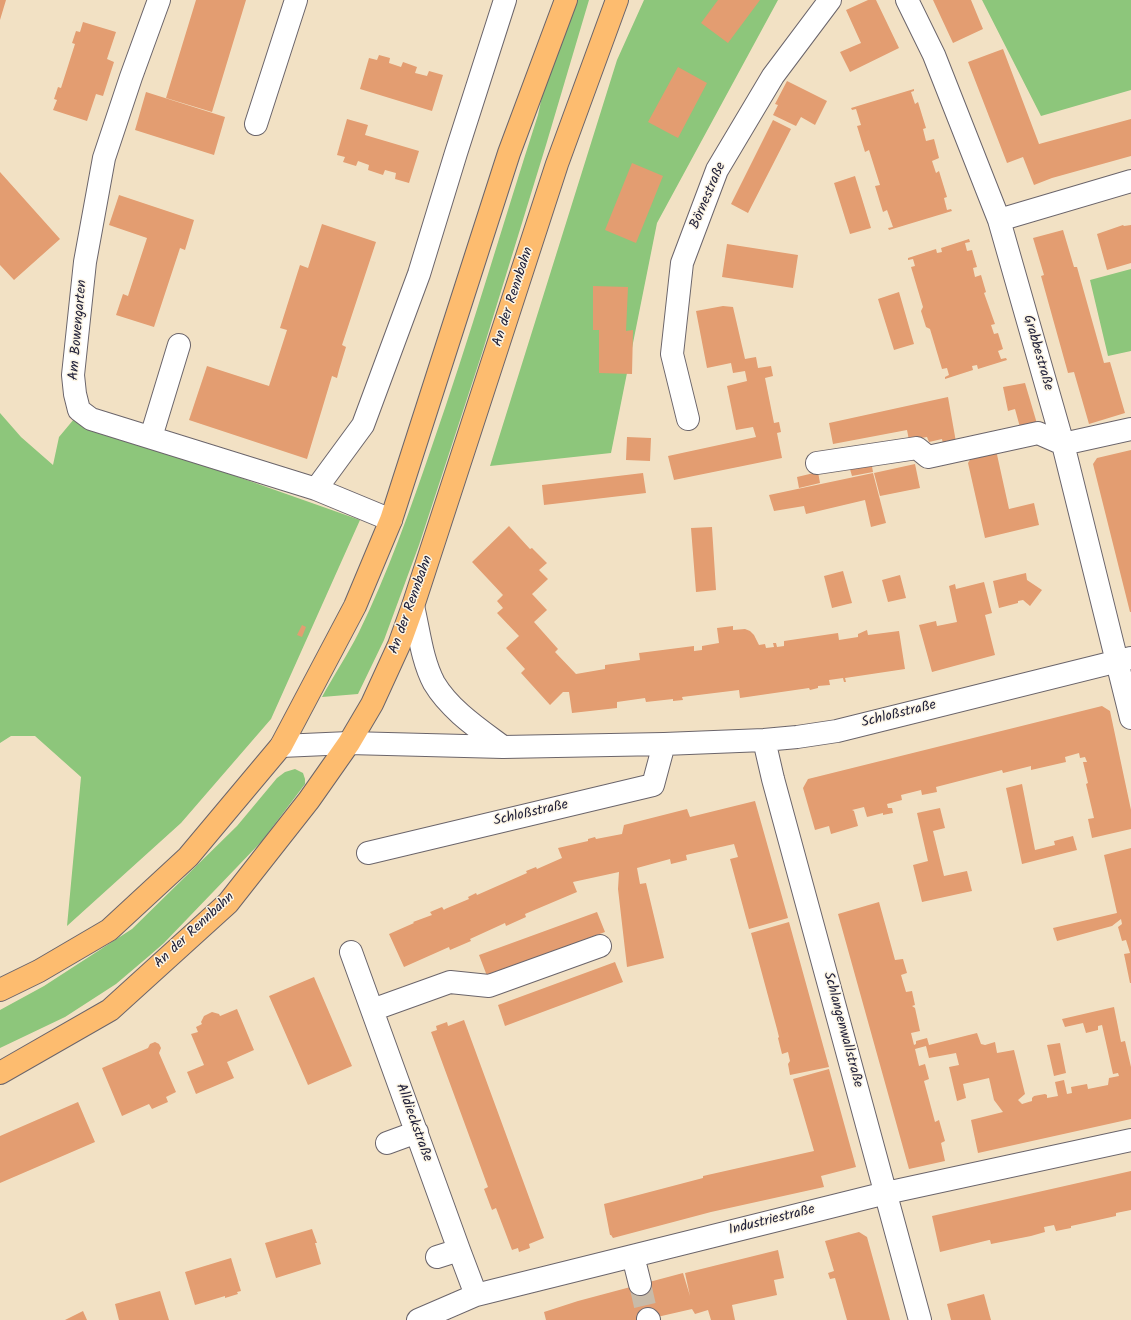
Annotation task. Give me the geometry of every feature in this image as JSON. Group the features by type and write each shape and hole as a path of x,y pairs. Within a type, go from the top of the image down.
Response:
{"main road":[{"path":"0,990 39,971 108,930 188,857 281,746 354,606 391,520 509,153 566,0"},
{"name":"An der Rennbahn","path":"0,1073 110,1010 228,903 310,800 349,743 372,704 399,645 413,606 557,164 617,0"}],"street":[{"name":"Am Bowengarten","path":"158,0 130,77 104,158 85,262 73,375 75,394 79,410 91,419 316,489 391,520"},
{"path":"256,124 296,0"},
{"path":"316,489 363,425 419,274 505,0"},
{"name":"Börnestraße","path":"688,419 672,354 682,263 717,170 773,76 830,0"},
{"name":"Grabbestraße","path":"907,0 934,55 999,220 1124,660 1131,718"},
{"path":"999,220 1131,181"},
{"path":"151,437 179,345"},
{"path":"817,463 917,448 928,457 1038,434 1063,444 1131,429"},
{"path":"413,606 426,659 438,689 462,716 503,747"},
{"name":"Schloßstraße","path":"281,746 349,743 503,747 664,744 764,740 797,737 837,731 1124,660"},
{"name":"Schlangenwallstraße","path":"764,740 775,787 920,1320"},
{"name":"Schloßstraße","path":"368,853 653,785 664,744"},
{"path":"372,1010 450,982 489,986 600,946"},
{"name":"Alldieckstraße","path":"351,952 476,1294"},
{"path":"387,1143 417,1132"},
{"name":"Industriestraße","path":"418,1320 476,1294 886,1192 1131,1140"},
{"path":"437,1257 459,1250"},
{"path":"633,1256 640,1284"}],"green space":[{"path":"576,0 589,0 482,353 419,545 384,640 358,694 322,697 355,640 370,610 407,518 473,324 538,115 544,87"},
{"path":"644,0 778,0 657,223 611,453 490,466 617,60"},
{"path":"982,0 1131,0 1131,90 1041,116"},
{"path":"1131,269 1131,351 1108,356 1090,280"},
{"path":"0,413 21,437 53,465 59,437 74,419 360,520 271,719 181,823 67,926 81,777 35,736 11,736 0,743"},
{"path":"295,769 303,773 305,784 262,841 164,943 116,984 65,1017 0,1048 0,1010 44,986 132,929 237,826 277,778 285,772"}],"building":[{"path":"0,0 6,0 0,20"},
{"path":"196,0 246,0 212,112 166,98"},
{"path":"718,0 760,0 728,43 701,23"},
{"path":"868,0 876,0 899,48 850,72 840,52 861,43 846,10"},
{"path":"933,0 971,0 983,29 953,43"},
{"path":"83,22 116,32 107,59 114,62 103,96 96,94 87,121 53,110 57,100 54,99 58,87 61,88 75,44 72,43 76,31 80,32"},
{"path":"1003,49 1039,144 1131,119 1131,156 1052,178 1034,185 1023,157 1007,163 968,62"},
{"path":"379,55 390,58 389,63 401,67 403,62 417,67 415,73 427,76 429,71 443,75 432,111 360,89 369,58 377,60"},
{"path":"678,67 707,83 678,138 648,122"},
{"path":"787,81 827,101 815,125 801,117 796,126 773,115 778,105 775,104"},
{"path":"914,89 914,91 911,92 915,104 918,102 926,128 923,129 926,141 934,139 939,158 932,161 936,173 939,171 947,197 944,198 947,210 951,209 952,211 889,230 888,228 893,227 887,210 883,212 875,186 880,185 869,150 865,152 857,126 861,125 856,109 852,110 851,108"},
{"path":"146,92 225,117 214,155 135,130"},
{"path":"347,119 368,125 365,135 419,151 409,183 395,179 396,173 385,170 383,175 368,170 369,165 358,161 356,166 343,162 345,157 337,155"},
{"path":"773,120 791,129 748,213 731,204"},
{"path":"632,163 663,176 636,243 605,230"},
{"path":"0,172 60,239 14,280 0,265"},
{"path":"855,176 871,228 850,234 834,183"},
{"path":"119,195 194,220 185,250 180,248 154,327 116,315 123,294 128,296 147,238 109,225"},
{"path":"322,224 376,242 342,345 346,347 337,378 332,376 307,459 189,420 207,366 269,386 287,330 280,328 300,265 308,268"},
{"path":"1123,225 1131,225 1131,263 1107,270 1097,234"},
{"path":"1063,230 1074,267 1077,267 1104,363 1110,362 1125,413 1089,424 1074,372 1068,373 1041,276 1044,275 1033,238"},
{"path":"969,239 970,242 965,243 967,251 972,250 977,267 973,268 975,277 981,275 986,292 984,293 995,324 991,325 994,334 998,333 1003,349 998,351 1001,359 1006,358 1007,360 978,369 977,365 972,366 973,370 945,379 945,377 949,375 947,368 942,369 930,329 926,327 921,311 923,307 911,267 915,266 913,259 908,260 908,258 936,249 937,253 942,252 941,248"},
{"path":"727,244 798,255 793,288 722,277"},
{"path":"593,286 628,287 626,331 633,330 632,374 599,373 599,330 593,330"},
{"path":"899,292 914,344 894,350 878,299"},
{"path":"723,306 733,307 745,359 756,357 758,368 771,366 773,376 765,378 774,423 779,422 781,432 777,433 782,458 674,480 668,456 756,437 753,427 736,430 727,386 747,381 745,371 733,373 731,363 707,368 696,311"},
{"path":"1025,383 1038,427 1021,431 1015,409 1008,411 1003,387"},
{"path":"948,397 956,442 943,444 942,439 929,442 927,437 909,440 907,430 833,444 829,423"},
{"path":"627,437 651,438 650,461 626,460"},
{"path":"996,450 1009,509 1034,503 1039,525 985,538 968,463 973,455"},
{"path":"1131,450 1130,612 1093,464 1097,458"},
{"path":"871,461 873,472 852,476 849,466"},
{"path":"915,464 920,488 880,496 874,473"},
{"path":"818,472 820,483 799,488 797,477"},
{"path":"643,473 646,493 544,505 542,485"},
{"path":"873,473 886,523 871,527 865,500 806,514 804,506 774,511 769,495"},
{"path":"509,526 530,549 532,548 547,563 539,570 548,579 532,594 547,610 534,622 558,649 555,652 576,674 605,669 605,665 640,660 639,653 694,646 694,651 702,650 702,646 719,643 717,628 733,626 733,630 745,629 750,631 754,635 759,645 765,644 766,648 774,647 773,643 776,643 777,647 784,646 784,641 838,633 839,640 858,637 858,634 867,630 868,635 899,631 905,669 845,678 846,682 844,682 843,678 829,680 830,685 818,686 818,688 810,690 809,688 740,698 739,690 682,697 683,700 673,701 673,699 646,702 645,698 617,702 617,708 572,713 569,692 563,692 550,705 521,673 525,669 506,648 519,636 497,613 503,608 497,601 503,595 472,562"},
{"path":"712,527 716,590 696,592 691,528"},
{"path":"843,571 852,603 832,608 824,576"},
{"path":"1026,573 1027,580 1042,590 1030,606 1023,600 1018,601 1018,603 999,608 993,581"},
{"path":"900,575 906,598 888,602 882,580"},
{"path":"984,582 992,613 985,615 995,655 932,672 919,625 936,621 937,626 957,622 949,586 955,584 956,589"},
{"path":"302,625 306,627 302,637 297,635"},
{"path":"1102,706 1110,711 1131,810 1131,829 1092,838 1088,819 1094,818 1086,784 1088,783 1083,762 1087,762 1085,757 1080,758 1079,753 1065,757 1066,762 1031,770 1031,766 1003,773 1002,770 936,787 937,792 922,795 921,790 901,795 902,800 887,804 888,808 892,808 893,813 883,815 883,813 867,817 864,807 852,810 854,811 858,826 831,834 829,826 815,830 803,788 808,779"},
{"path":"1022,784 1035,850 1055,845 1054,841 1073,836 1077,850 1022,864 1006,788"},
{"path":"755,801 788,918 749,929 730,859 738,857 734,844 686,855 687,860 671,864 670,859 637,868 640,884 646,883 664,958 627,967 618,889 619,872 573,882 577,892 525,914 526,917 506,926 505,923 470,939 471,941 450,950 449,947 404,967 389,934 414,923 413,922 432,915 430,912 442,907 444,910 469,899 468,897 476,893 477,895 527,873 526,871 536,867 537,869 562,858 558,848 588,841 588,839 595,837 596,839 622,834 624,825 687,809 690,817"},
{"path":"940,808 945,828 933,831 944,876 967,871 972,891 922,902 913,865 928,861 917,813"},
{"path":"1131,848 1130,983 1124,954 1130,953 1126,940 1122,941 1118,927 1122,924 1121,919 1112,926 1057,941 1053,928 1117,913 1104,855"},
{"path":"879,902 895,960 903,959 907,973 901,975 906,992 912,991 915,1005 912,1006 915,1008 920,1031 911,1033 914,1045 916,1044 916,1041 927,1038 929,1045 977,1033 981,1044 985,1045 995,1042 997,1053 1014,1050 1025,1094 1018,1100 1022,1104 1032,1101 1034,1096 1045,1094 1047,1095 1047,1098 1058,1096 1055,1082 1064,1080 1067,1094 1072,1093 1071,1087 1087,1084 1088,1089 1108,1085 1109,1078 1119,1076 1118,1073 1113,1074 1102,1025 1098,1026 1098,1030 1086,1033 1083,1023 1065,1027 1062,1019 1114,1007 1121,1042 1125,1041 1131,1067 1131,1119 978,1153 971,1120 1003,1112 994,1100 989,1078 963,1084 966,1098 957,1101 949,1067 959,1065 956,1053 929,1058 926,1046 915,1049 919,1066 925,1064 929,1079 924,1081 935,1122 939,1120 945,1141 941,1143 945,1161 909,1169 838,914"},
{"path":"597,912 605,932 487,976 479,955"},
{"path":"789,922 829,1067 790,1075 788,1064 790,1061 788,1052 782,1054 777,1029 751,933"},
{"path":"615,962 623,982 505,1026 498,1005"},
{"path":"314,977 352,1066 308,1085 269,996"},
{"path":"237,1009 254,1050 227,1062 234,1078 196,1094 187,1072 204,1065 191,1034 198,1032 196,1027 202,1024 201,1022 204,1016 212,1012 219,1014 220,1016"},
{"path":"464,1020 544,1238 529,1244 530,1248 519,1252 518,1248 512,1250 496,1208 492,1210 484,1189 488,1187 431,1032 437,1030 436,1026 447,1022 448,1026"},
{"path":"155,1042 159,1044 161,1048 159,1053 176,1092 166,1097 168,1102 152,1109 149,1104 122,1116 102,1068 148,1048 150,1044"},
{"path":"1060,1043 1066,1073 1054,1076 1047,1045"},
{"path":"829,1069 856,1167 821,1176 824,1187 711,1212 613,1238 610,1235 604,1204 703,1178 703,1176 814,1151 793,1079"},
{"path":"78,1102 95,1142 0,1183 0,1136"},
{"path":"1131,1171 1131,1210 1116,1213 1116,1216 1071,1226 1071,1228 1056,1231 1054,1225 1044,1227 1045,1232 1031,1236 991,1244 989,1240 940,1252 932,1216"},
{"path":"312,1229 317,1243 315,1243 321,1264 276,1278 265,1243"},
{"path":"859,1232 867,1237 890,1320 847,1320 835,1278 830,1279 828,1273 834,1271 825,1241"},
{"path":"778,1250 784,1278 774,1280 777,1295 732,1305 735,1320 711,1320 708,1310 695,1314 692,1309 644,1320 546,1320 544,1312 578,1301 683,1273 690,1296 685,1273"},
{"path":"231,1258 241,1291 237,1292 238,1294 225,1298 225,1296 195,1305 185,1272"},
{"path":"160,1291 169,1320 119,1320 115,1304"},
{"path":"984,1294 991,1320 951,1320 947,1304"},
{"path":"83,1311 87,1320 65,1320"}],"tunnel":[{"path":"640,1284 648,1319"}]}
